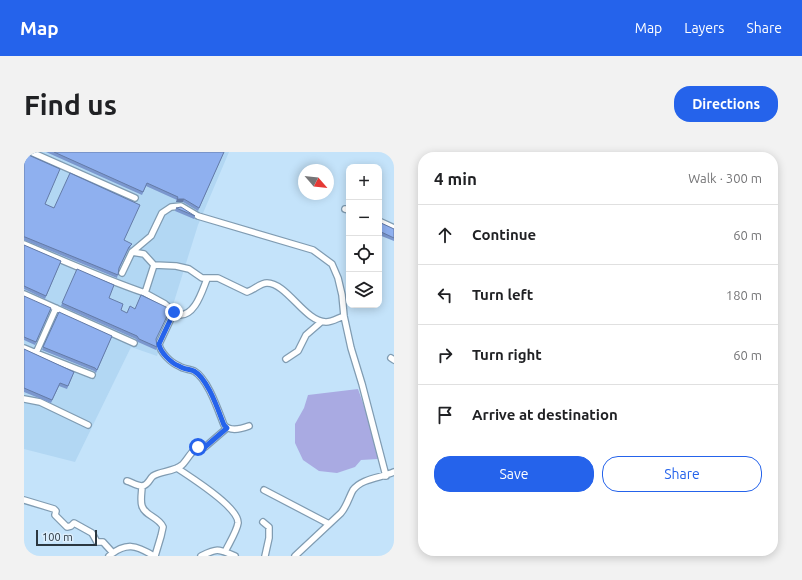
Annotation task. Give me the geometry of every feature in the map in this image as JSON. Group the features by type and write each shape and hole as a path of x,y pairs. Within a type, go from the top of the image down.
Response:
{"street":[{"path":"31,152 135,198"},
{"path":"122,273 132,252 151,236 162,213 170,207 181,206 198,216 313,250 332,264 338,278 342,294 344,316 386,476"},
{"path":"382,222 394,228"},
{"path":"24,244 126,287 145,293 165,304 181,316 185,315 193,308 207,279"},
{"path":"132,252 144,254 154,265 176,266 189,269 202,278 218,278 247,292 252,291 264,284 276,284 303,310 321,322 328,322 344,316"},
{"path":"145,293 154,265"},
{"path":"24,294 134,343"},
{"path":"36,353 56,308"},
{"path":"174,312 159,344 160,348 172,362 179,367 194,371 200,377 211,394 224,425 227,428 232,429 249,426"},
{"path":"286,359 298,351 306,335 321,322"},
{"path":"24,348 92,375"},
{"path":"24,399 40,402 88,425"},
{"path":"142,486 146,484 154,475 177,468 188,460 196,448 201,446 205,447 227,428"},
{"path":"177,468 227,504 236,514 238,525 224,552"},
{"path":"295,556 341,513 346,507 353,490 360,484 364,481 386,476 394,472"},
{"path":"127,481 142,486"},
{"path":"24,500 54,509 56,511 55,515 67,527 74,523 92,533 97,542 103,542 111,554 119,548 131,546 142,548 155,556 162,536 163,527 158,520 145,511 142,507 142,486"},
{"path":"264,490 329,524"},
{"path":"263,522 269,527 266,556"},
{"path":"201,556 214,550 219,550 236,556"}],"shaded area":[{"path":"24,152 229,152 198,225 157,356 131,347 75,462 24,449"},
{"path":"358,389 368,417 378,459 361,460 355,467 337,473 319,471 303,460 295,443 295,424 304,408 308,395"}],"building":[{"path":"54,152 224,152 199,208 184,199 177,199 178,197 147,183 143,192"},
{"path":"24,153 60,169 45,204 54,208 70,173 140,205 124,240 132,244 129,247 119,268 118,275 24,237"},
{"path":"181,207 195,216 176,208"},
{"path":"382,223 394,229 394,238 382,232"},
{"path":"24,245 61,261 46,296 24,286"},
{"path":"77,269 114,285 109,298 123,304 121,310 127,313 130,306 135,309 141,295 170,310 156,339 157,347 139,339 137,336 62,303"},
{"path":"24,296 51,308 36,342 24,337"},
{"path":"59,312 112,336 97,370 43,347"},
{"path":"24,349 74,372 68,386 60,383 52,400 24,388"}],"route":[{"path":"174,312 159,344 160,348 172,362 179,367 194,371 200,377 211,394 224,425 227,428 207,446 198,447"}]}
